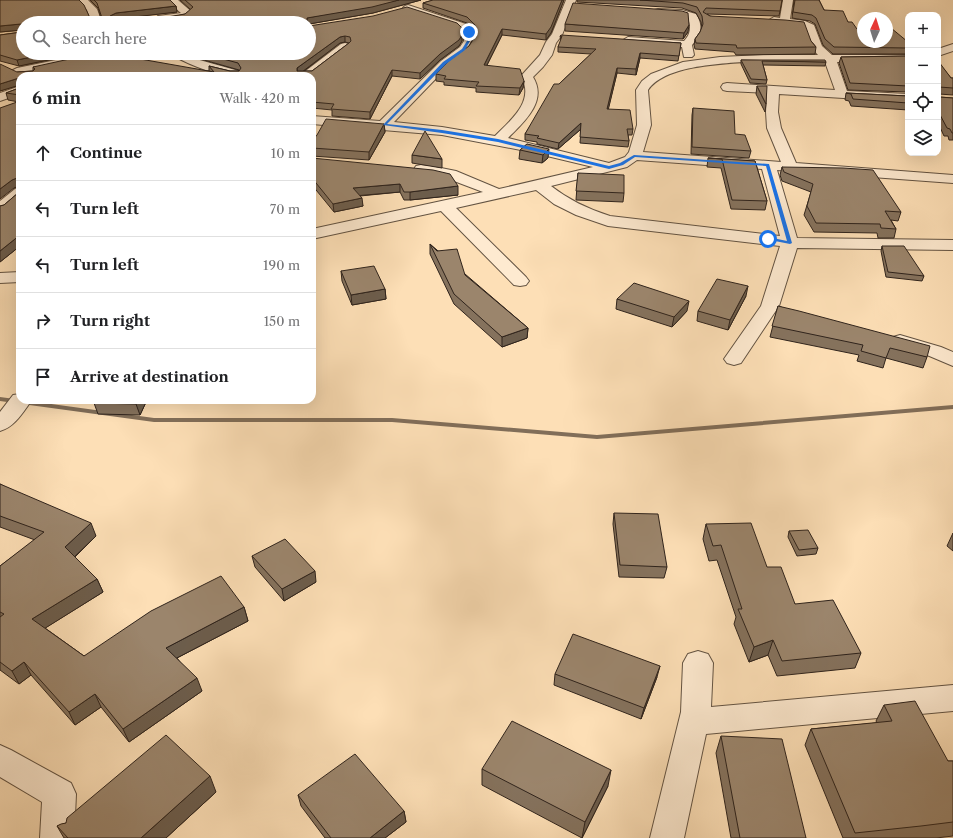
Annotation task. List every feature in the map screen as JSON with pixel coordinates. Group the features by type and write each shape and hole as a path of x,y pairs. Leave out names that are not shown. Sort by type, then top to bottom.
{"street":[{"path":"82,0 92,9 94,16"},
{"path":"174,1 188,0"},
{"path":"784,21 788,0"},
{"path":"174,1 188,13 182,16"},
{"path":"396,11 423,4"},
{"path":"498,141 525,112 530,103 533,89 532,83 526,76 543,60 550,42 557,35 572,4"},
{"path":"384,124 445,63 464,49 469,41 469,32 459,24 408,8"},
{"path":"620,39 686,44 692,40 695,35 694,20 692,16 682,13 652,11"},
{"path":"762,20 801,23 810,27 817,47 830,59 842,93"},
{"path":"557,35 571,36"},
{"path":"686,44 688,49 687,64"},
{"path":"310,72 345,46"},
{"path":"941,52 953,47"},
{"path":"634,156 644,125 642,90 646,84 656,77 687,64 763,58 905,58"},
{"path":"3,66 17,72 73,60"},
{"path":"190,60 229,72"},
{"path":"193,72 207,65"},
{"path":"727,87 905,98"},
{"path":"773,90 772,112 774,128 790,166"},
{"path":"0,97 16,91"},
{"path":"316,120 384,124 498,141 609,168"},
{"path":"316,233 539,185 609,168 622,164 634,156 790,166 953,179"},
{"path":"734,359 777,308 790,243 768,165"},
{"path":"404,168 427,170 451,175 476,183 498,194"},
{"path":"539,185 560,201 582,212 608,221 768,239 790,243 953,245"},
{"path":"0,209 16,195"},
{"path":"444,205 520,281"},
{"path":"0,278 16,278"},
{"path":"885,337 934,351 953,360"},
{"path":"0,424 7,418 18,404"},
{"path":"666,838 696,712 698,663"},
{"path":"693,722 953,698"},
{"path":"0,760 59,794 57,838"}],"building":[{"path":"0,0 79,0 84,5 89,16 16,16 16,24 0,26"},
{"path":"94,0 170,0 176,6 116,13 110,16 101,16 97,3"},
{"path":"185,0 399,0 372,7 316,16 173,16 185,14 193,7"},
{"path":"433,0 562,0 551,27 546,34 502,29 484,65 520,69 524,81 520,88 476,86 479,82 444,79 446,76 436,74 450,60 469,46 476,35 475,25 467,17 423,3"},
{"path":"640,0 782,0 780,11 706,8 703,12 710,16 804,22 811,41 816,47 737,48 736,45 696,43 695,39 703,24 702,16 697,7 683,3"},
{"path":"795,0 819,0 824,10 843,11 848,22 852,22 857,29 857,47 834,47 825,39 816,18 812,15 793,12"},
{"path":"573,3 682,11 688,13 689,25 684,33 565,24"},
{"path":"407,7 457,23 462,28 462,35 459,40 440,54 420,73 392,70 370,112 331,109 334,104 316,102 316,72 214,72 209,66 230,71 239,71 241,68 238,63 227,60 308,60 297,68 297,71 312,71 351,41 350,37 340,37 316,54 316,25 373,16"},
{"path":"893,30 905,40 905,48 893,48"},
{"path":"16,33 16,60 0,55 0,35"},
{"path":"561,35 681,43 679,56 640,53 636,69 617,68 607,109 630,110 633,129 627,129 629,141 580,137 581,123 559,143 537,138 539,136 525,134 554,84 559,84 596,49 558,47 562,36 560,36"},
{"path":"905,56 905,86 850,83 841,57"},
{"path":"65,60 146,60 214,72 17,72 33,71 35,69 33,67"},
{"path":"741,60 825,60 826,62 762,61 767,80 751,79"},
{"path":"0,64 17,72 16,79 0,84"},
{"path":"941,65 951,78 953,78 953,88 941,87"},
{"path":"757,86 767,86 766,104"},
{"path":"16,89 16,94 6,93"},
{"path":"846,93 905,96 905,103 853,99 851,94"},
{"path":"941,97 953,98 953,133 947,128 941,117"},
{"path":"16,102 16,178 0,189 0,108"},
{"path":"693,108 734,111 735,134 745,135 751,151 692,147"},
{"path":"326,119 384,124 369,152 316,148 317,135"},
{"path":"425,131 442,159 412,155"},
{"path":"527,144 549,149 543,155 520,150"},
{"path":"316,158 433,170 450,174 458,186 410,192 404,192 400,184 353,188 362,198 333,204 316,183"},
{"path":"708,158 755,161 767,201 732,200 722,159"},
{"path":"782,167 873,170 901,212 885,211 896,229 881,228 880,224 816,223 807,206 813,184 784,172"},
{"path":"578,173 624,175 624,193 576,191"},
{"path":"16,195 16,238 0,251 0,206 4,205"},
{"path":"430,244 437,251 457,249 465,275 528,328 502,337 454,294"},
{"path":"882,246 904,246 924,276 888,272"},
{"path":"374,266 385,289 351,295 341,271"},
{"path":"717,279 748,286 730,320 698,311"},
{"path":"634,283 689,301 674,317 617,299"},
{"path":"778,306 930,346 927,357 890,348 886,358 861,351 863,345 772,326"},
{"path":"0,484 91,523 65,547 97,579 32,619 84,656 151,611 221,576 244,607 166,648 197,678 123,729 95,694 69,712 24,662 12,671 0,662 0,617 4,614 0,612 0,566 44,532 0,516"},
{"path":"614,513 658,514 667,567 620,565"},
{"path":"751,523 767,567 781,567 795,604 833,600 861,653 782,661 773,640 754,647 738,609 742,609 721,545 713,546 706,524"},
{"path":"808,530 818,548 799,550 789,531"},
{"path":"285,539 315,571 282,589 252,556"},
{"path":"573,634 660,666 644,708 555,674"},
{"path":"915,701 948,761 953,761 953,822 855,833 811,729 892,721 884,705"},
{"path":"512,721 611,770 585,822 482,769"},
{"path":"166,735 210,776 141,838 68,838 57,826 66,823 67,818"},
{"path":"721,736 782,739 806,838 740,838"},
{"path":"355,754 404,811 370,838 331,838 298,795"}],"waterway":[{"path":"0,399 16,401"},
{"path":"37,404 154,420 392,420 597,437 953,407"}],"route":[{"path":"469,32 469,41 464,49 445,63 384,124 478,137 573,158 609,168 622,164 634,156 768,165 790,243 768,239"}]}
